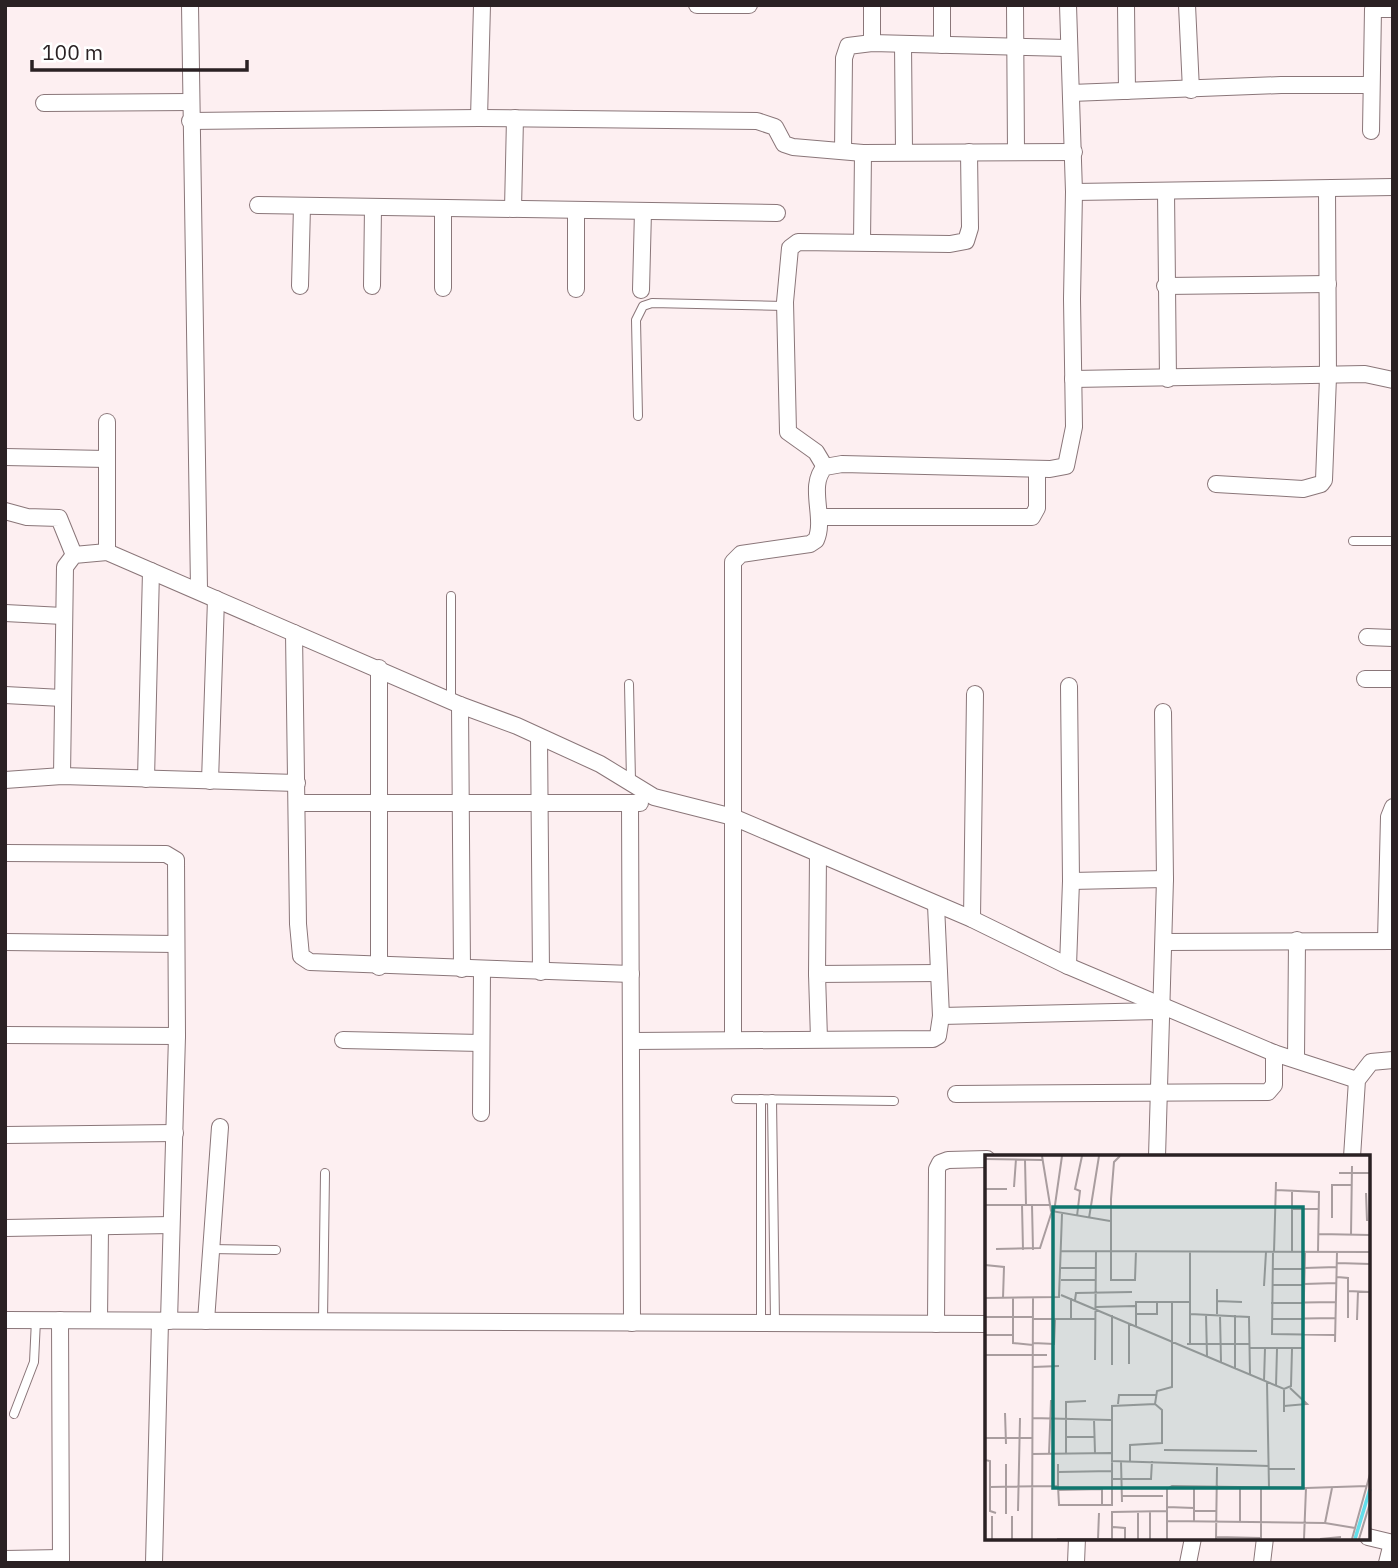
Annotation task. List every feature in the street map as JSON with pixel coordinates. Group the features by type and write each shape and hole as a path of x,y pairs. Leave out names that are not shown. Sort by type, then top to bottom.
{"street":[{"path":"190,5 199,589"},
{"path":"479,118 482,5"},
{"path":"697,5 749,5"},
{"path":"872,5 872,43"},
{"path":"942,5 942,45"},
{"path":"1015,5 1016,152"},
{"path":"825,467 842,464 1037,469 1066,466 1074,427 1074,192 1068,48 1069,5"},
{"path":"1126,5 1127,91"},
{"path":"1187,5 1191,90"},
{"path":"1371,131 1373,7 1393,9"},
{"path":"843,151 845,51 848,46 872,43 1068,48"},
{"path":"903,44 904,151"},
{"path":"1071,93 1318,84 1371,85"},
{"path":"44,103 190,102"},
{"path":"190,121 479,118 757,121 775,127 784,144 793,147 863,152 1073,152"},
{"path":"513,209 515,118"},
{"path":"862,242 863,152"},
{"path":"825,467 816,452 788,432 785,306 788,253 793,244 798,242 950,244 966,241 970,228 969,152"},
{"path":"1074,192 1393,187"},
{"path":"1216,484 1303,489 1321,484 1325,471 1328,377 1327,189"},
{"path":"1166,192 1168,379"},
{"path":"258,205 777,214"},
{"path":"300,286 302,206"},
{"path":"372,286 373,207"},
{"path":"443,208 443,288"},
{"path":"576,210 576,289"},
{"path":"641,290 643,211"},
{"path":"1165,286 1328,284"},
{"path":"1073,379 1328,377 1365,374 1393,380"},
{"path":"107,422 107,552"},
{"path":"5,457 106,459"},
{"path":"733,1039 733,562 741,554 757,550 810,544 819,535 818,480 825,467"},
{"path":"819,517 1032,517 1037,508 1037,469"},
{"path":"5,511 26,517 59,518 74,555"},
{"path":"62,776 65,567 74,555 107,552 199,589 294,633 539,737 631,781 646,793 667,801 733,817 972,919 1160,1007 1274,1052 1357,1080"},
{"path":"146,779 151,570"},
{"path":"210,781 216,599"},
{"path":"5,612 63,616"},
{"path":"294,633 298,925 301,956 310,962 379,967 631,974"},
{"path":"1367,637 1393,638"},
{"path":"379,668 379,967"},
{"path":"1365,679 1393,678"},
{"path":"1068,966 1071,881 1069,686"},
{"path":"972,919 975,694"},
{"path":"5,695 62,698"},
{"path":"456,703 462,969"},
{"path":"1157,1155 1165,879 1164,712"},
{"path":"539,737 541,972"},
{"path":"5,780 62,776 297,783"},
{"path":"298,803 667,801"},
{"path":"630,803 632,1323"},
{"path":"1164,942 1390,941 1389,817 1393,807"},
{"path":"5,853 172,856 177,869 175,1133 154,1563"},
{"path":"818,854 819,1039"},
{"path":"1071,881 1165,879"},
{"path":"632,1041 933,1039 938,1036 941,1016 936,905"},
{"path":"1296,1059 1297,940"},
{"path":"5,942 176,944"},
{"path":"481,1113 482,970"},
{"path":"817,974 939,973"},
{"path":"941,1016 1160,1007"},
{"path":"5,1035 177,1036"},
{"path":"343,1040 481,1043"},
{"path":"956,1094 1268,1092 1273,1084 1274,1052"},
{"path":"1352,1155 1357,1080 1371,1062 1393,1060"},
{"path":"206,1321 220,1127"},
{"path":"5,1135 175,1133"},
{"path":"936,1324 937,1169 940,1163 948,1160 985,1159"},
{"path":"5,1228 171,1226"},
{"path":"99,1320 100,1228"},
{"path":"5,1320 985,1324"},
{"path":"5,1559 61,1560 60,1320"},
{"path":"1370,1538 1392,1543 1387,1563"},
{"path":"1076,1563 1077,1540"},
{"path":"1188,1563 1193,1540"},
{"path":"1262,1563 1265,1540"}],"lane":[{"path":"638,416 636,320 643,306 652,303 703,303 785,306"},
{"path":"1353,541 1393,541"},
{"path":"451,596 456,703"},
{"path":"629,684 631,781"},
{"path":"736,1099 894,1101"},
{"path":"761,1099 768,1322"},
{"path":"768,1322 772,1099"},
{"path":"323,1321 325,1173"},
{"path":"210,1249 276,1250"},
{"path":"14,1414 34,1362 36,1320"}]}
